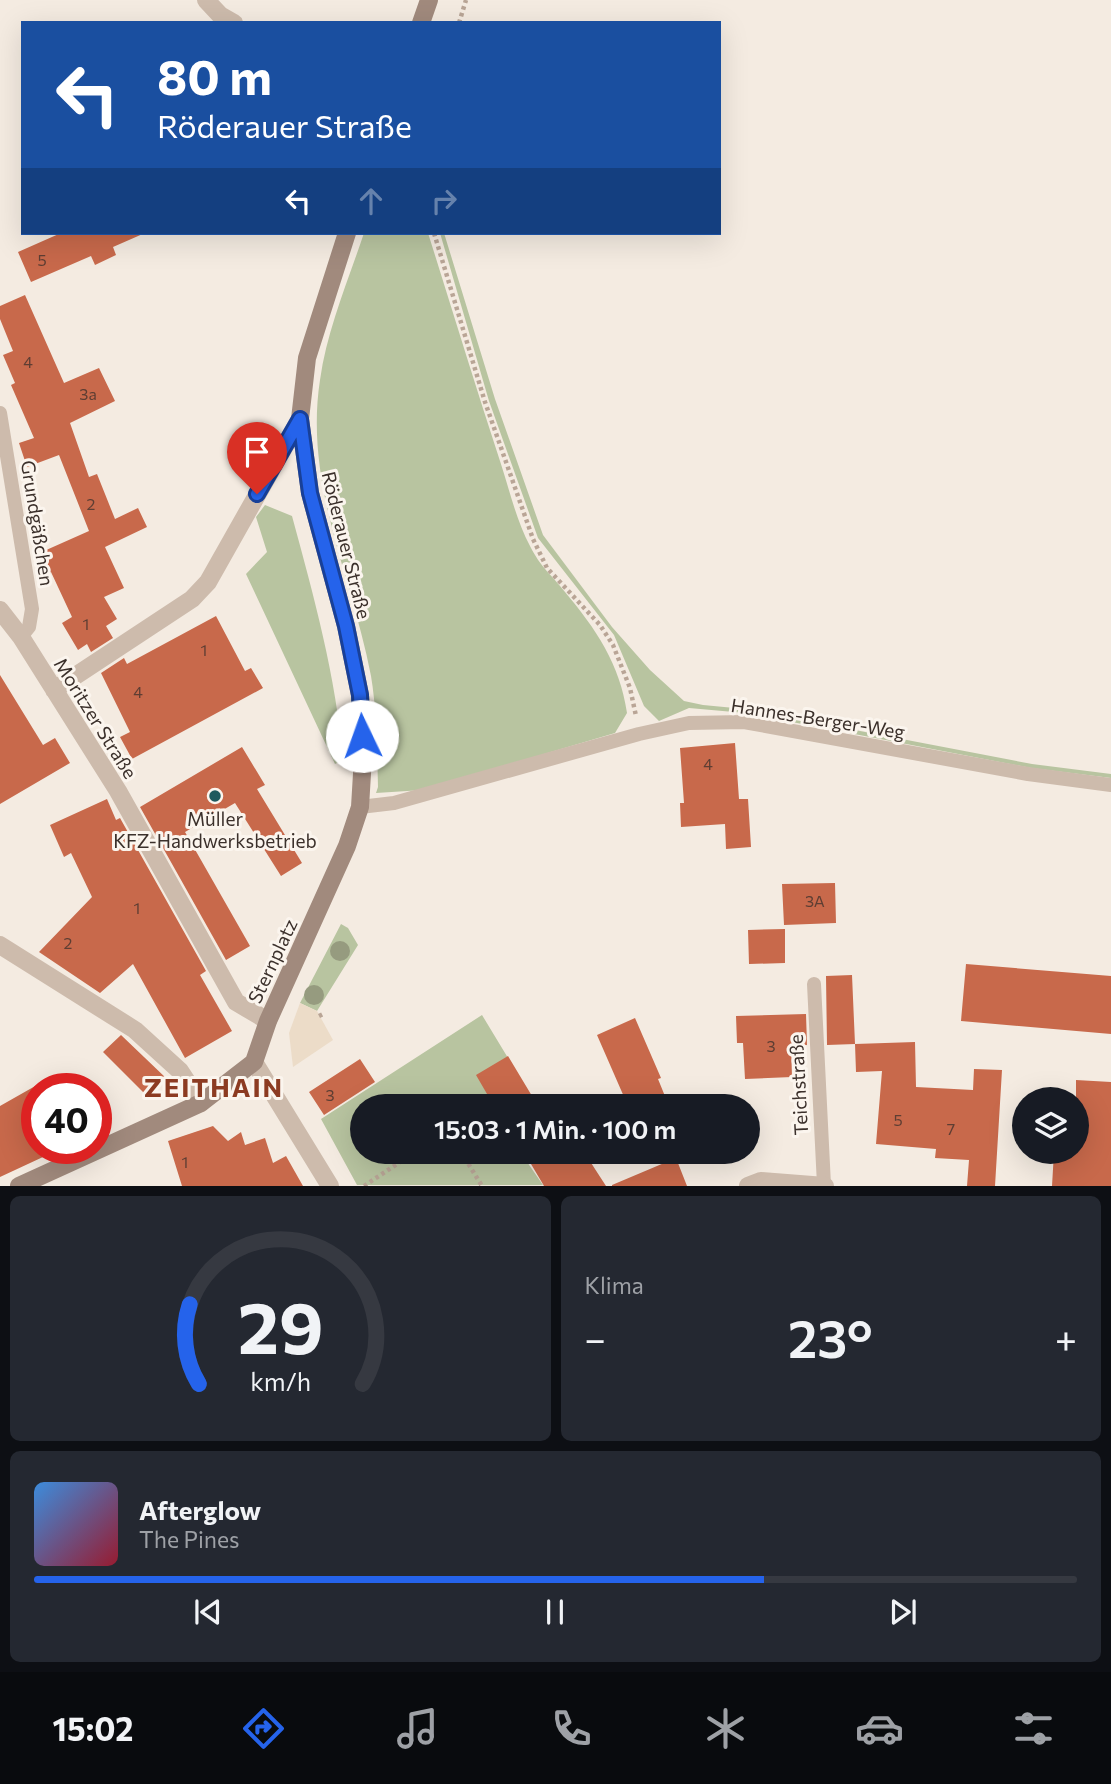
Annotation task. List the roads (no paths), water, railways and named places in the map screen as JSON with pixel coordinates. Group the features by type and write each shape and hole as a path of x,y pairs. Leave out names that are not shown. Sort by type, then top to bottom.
{"street":[{"path":"206,0 220,15 230,21"},
{"path":"422,21 429,0"},
{"name":"Röderauer Straße","path":"346,235 307,358 300,419 310,493 346,626 360,695 363,757 360,807 347,846"},
{"name":"Röderauer Straße","path":"54,690 192,599 208,582 300,419"},
{"name":"Moritzer Straße","path":"0,610 21,637 118,791 236,1002 268,1021"},
{"name":"Sternplatz","path":"254,1062 268,1021 347,846"},
{"path":"0,945 135,1030 180,1071 201,1103"},
{"path":"19,1185 201,1103 254,1062 330,1185"},
{"name":"Teichstraße","path":"748,1185 761,1181 824,1185"}],"lane":[{"name":"Grundgäßchen","path":"0,413 32,609 29,627 21,637"},
{"name":"Hannes-Berger-Weg","path":"360,807 394,803 639,734 689,723 744,722 1028,774 1111,785"},
{"name":"Teichstraße","path":"814,984 824,1185"}],"place":[{"name":"Müller KFZ-Handwerksbetrieb","path":"215,796"}],"district":[{"name":"ZEITHAIN","path":"214,1086"}]}
